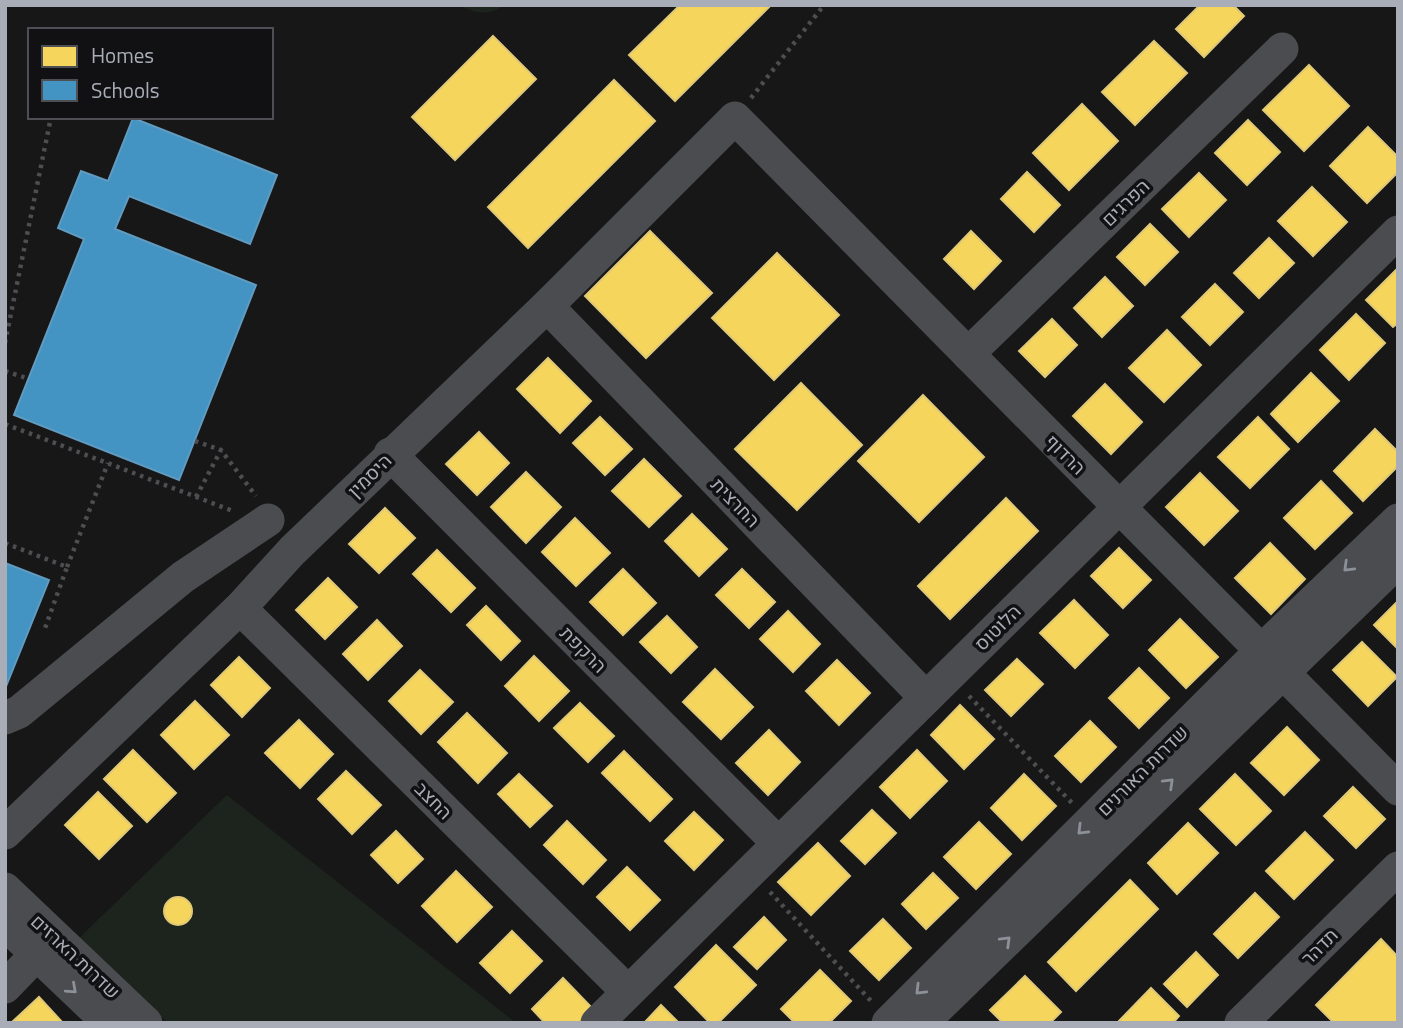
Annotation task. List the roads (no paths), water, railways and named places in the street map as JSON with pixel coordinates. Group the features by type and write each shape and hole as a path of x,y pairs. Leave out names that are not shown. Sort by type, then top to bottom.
{"street":[{"name":"הפרגים","path":"968,354 1282,49"},
{"name":"הרדוף","path":"735,118 1398,789"},
{"name":"היסמין","path":"5,833 240,608 292,551 547,306 735,118"},
{"name":"הלוטוס","path":"597,1023 1398,232"},
{"name":"החרצית","path":"547,306 937,686"},
{"name":"הרקפת","path":"390,454 778,843"},
{"path":"5,718 19,712 263,514"},
{"name":"שדרות האורנים","path":"900,1022 1272,662 1398,520"},
{"name":"שדרות האורנים","path":"900,1022 1090,822 1272,662 1398,561"},
{"name":"החצב","path":"240,608 628,992"},
{"name":"תדהר","path":"1258,1017 1398,868"},
{"name":"שדרות הארזים","path":"5,889 146,1023"},
{"name":"שדרות הארזים","path":"5,924 109,1023"},
{"path":"5,987 36,956"}]}
